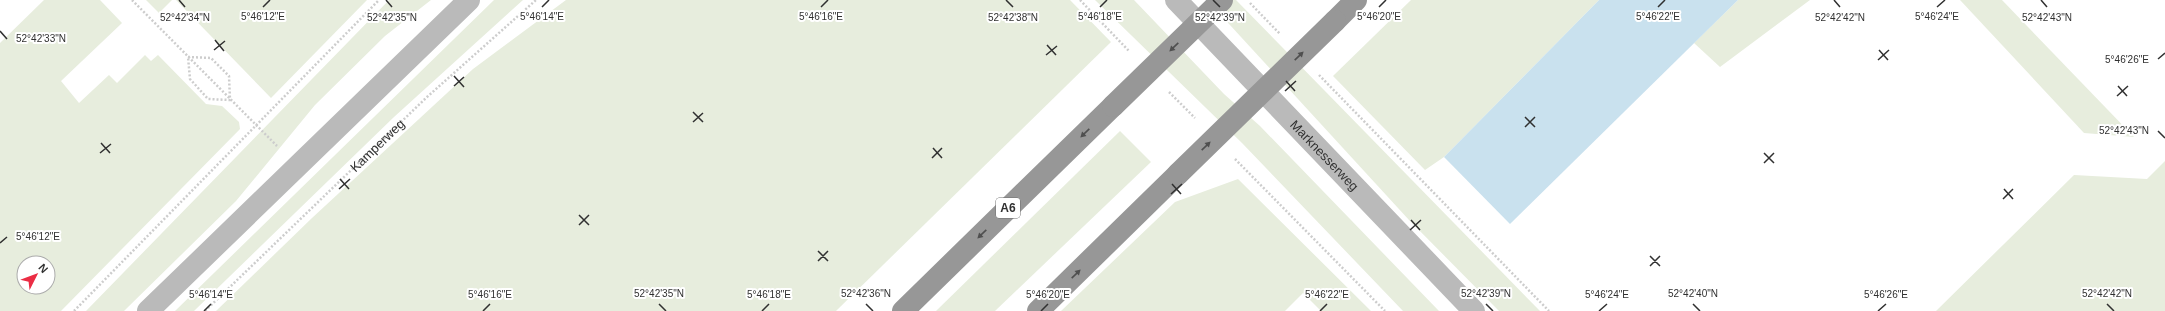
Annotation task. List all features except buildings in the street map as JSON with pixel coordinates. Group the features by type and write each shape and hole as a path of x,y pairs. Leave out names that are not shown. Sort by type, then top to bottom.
{"highway":[{"name":"A6","path":"903,311 1222,0"},
{"path":"1038,311 1356,0"}],"main road":[{"path":"148,311 469,0"},
{"name":"Marknesserweg","path":"1176,0 1474,311"}],"path":[{"path":"132,0 255,126 297,166"},
{"path":"74,311 379,0"},
{"name":"Kamperweg","path":"205,311 427,97 536,0"},
{"path":"1247,0 1286,40"},
{"path":"188,57 190,79 208,99 230,100"},
{"path":"188,57 211,58 229,76 230,100"},
{"path":"1313,69 1550,311"}],"green space":[{"path":"44,0 100,0 122,23 61,81 79,103 109,75 117,83 145,55 151,61 158,55 206,104 222,106 239,122 240,129 61,311 0,311 0,43"},
{"path":"146,0 172,0 159,13"},
{"path":"176,0 367,0 271,98"},
{"path":"389,0 431,0 385,36 315,105 236,201 124,311 86,311"},
{"path":"494,0 523,0 394,117 194,311 175,311"},
{"path":"566,0 1070,0 1111,42 836,311 216,311 312,218 473,69"},
{"path":"1095,0 1134,0 1224,94 1260,126 1439,311 1403,311 1242,143"},
{"path":"1207,0 1236,0 1540,311 1499,311 1409,220"},
{"path":"1411,0 1599,0 1444,157 1425,170 1333,76"},
{"path":"1738,0 1810,0 1720,67 1694,43"},
{"path":"1960,0 2002,0 2134,137 2084,133"},
{"path":"1120,131 1151,162 995,311 936,311"},
{"path":"2165,161 2165,311 1936,311 2074,175 2147,179"},
{"path":"1238,179 1371,311 1321,311 1303,293 1285,311 1061,311 1175,202"}],"water":[{"path":"1599,0 1738,0 1510,224 1444,157"}]}
